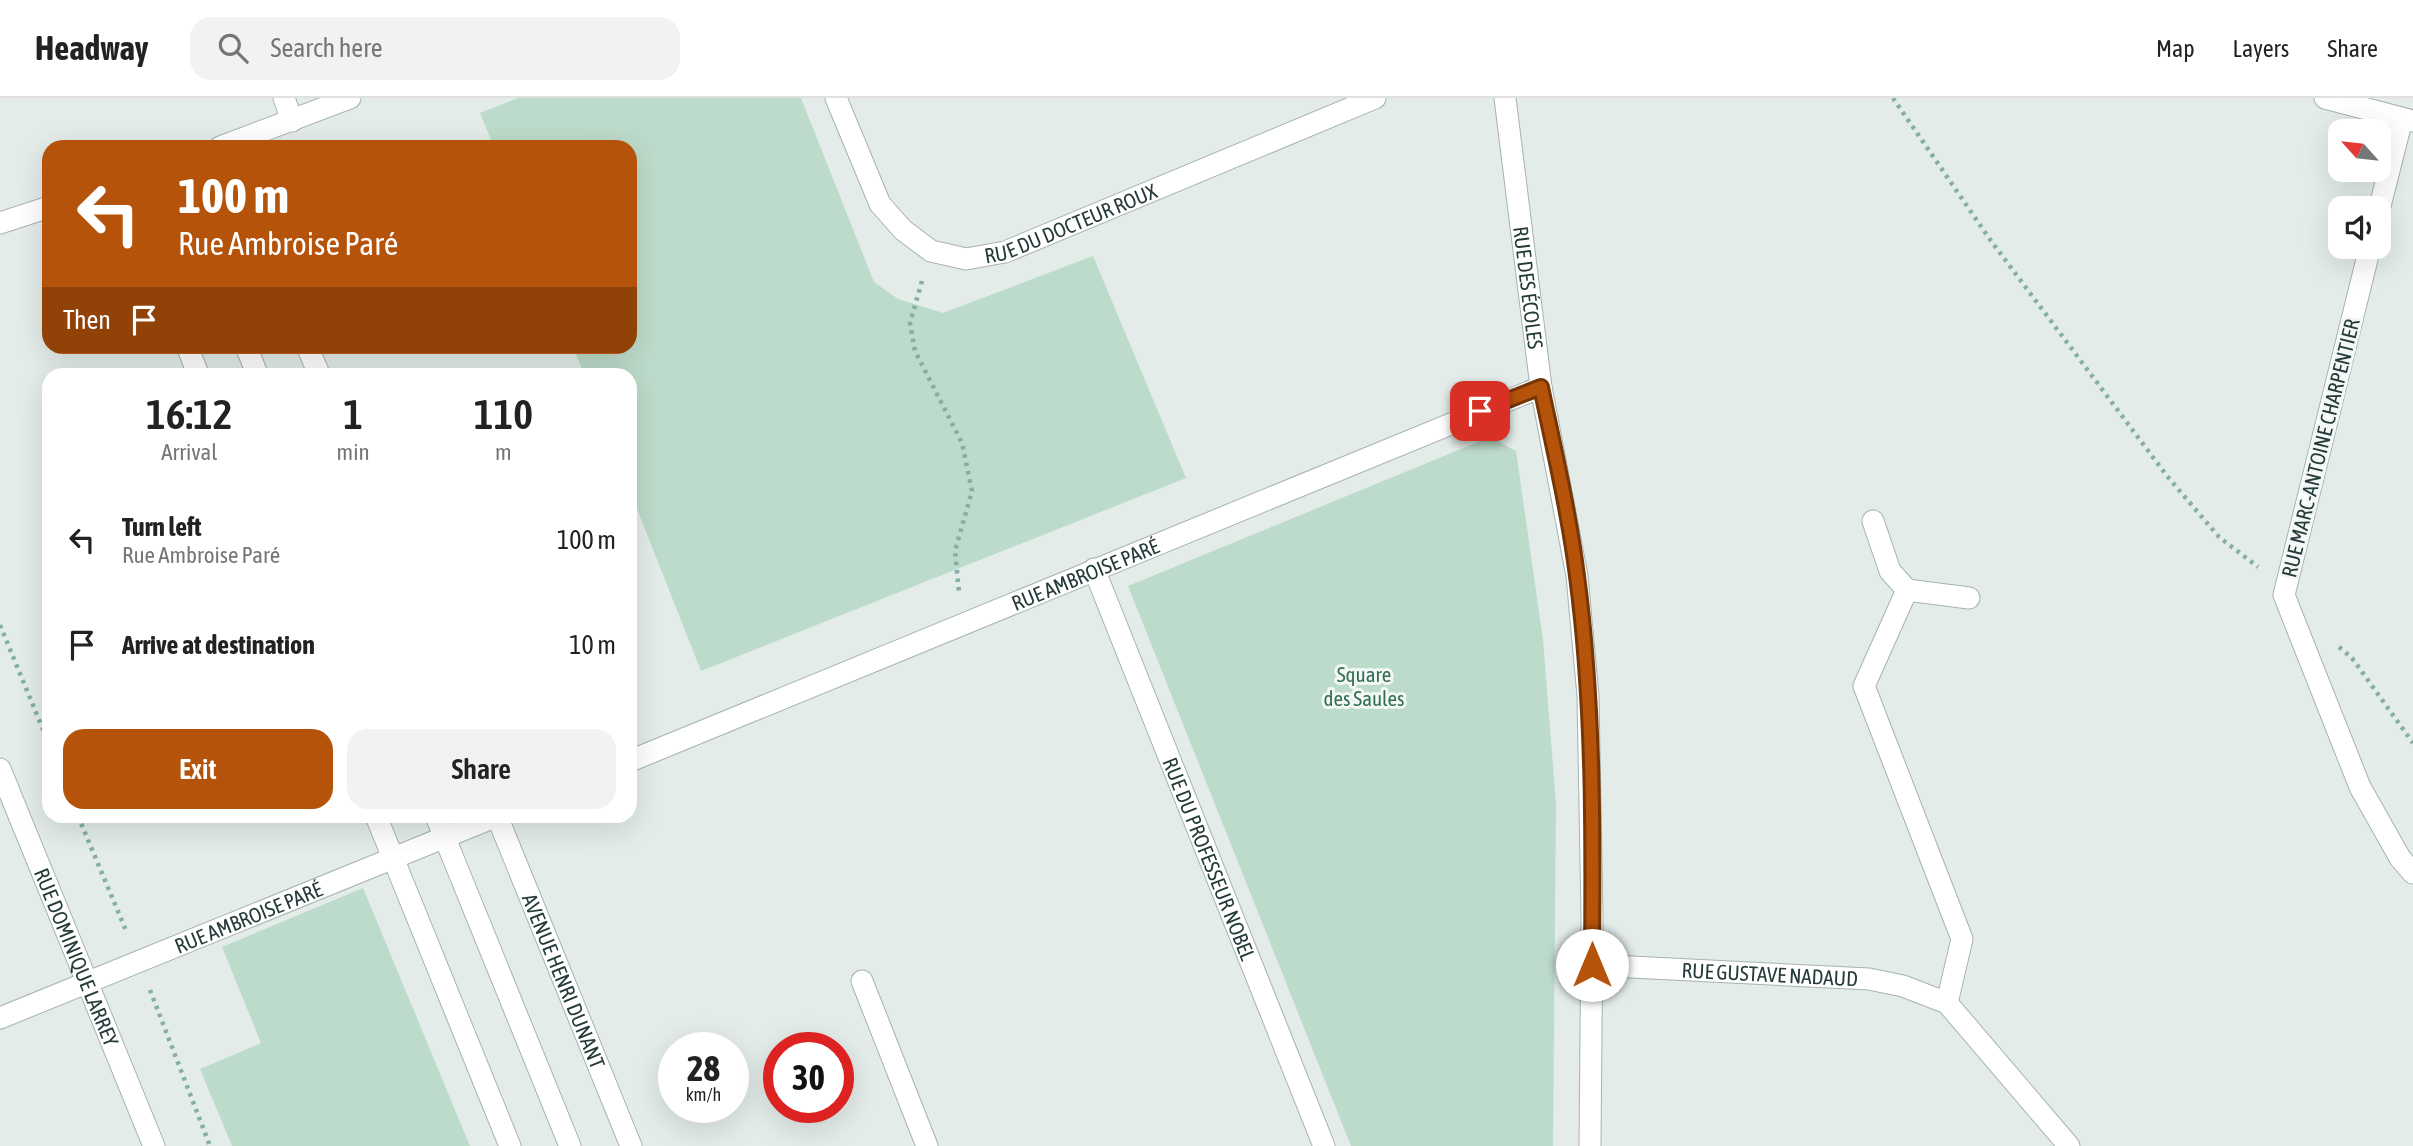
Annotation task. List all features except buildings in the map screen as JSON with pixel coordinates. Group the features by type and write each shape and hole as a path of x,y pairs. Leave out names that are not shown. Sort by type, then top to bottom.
{"street":[{"path":"284,98 292,121"},
{"path":"240,140 350,98"},
{"name":"RUE DU DOCTEUR ROUX","path":"836,98 880,204 903,230 931,251 966,259 1005,252 1376,98"},
{"name":"RUE DES ÉCOLES","path":"1505,98 1541,387 1577,576 1584,656 1591,792 1590,1146"},
{"path":"2325,98 2407,120 2384,196"},
{"path":"0,223 42,209"},
{"name":"RUE MARC-ANTOINE CHARPENTIER","path":"2367,259 2284,595 2360,787 2399,858 2413,873"},
{"name":"RUE AMBROISE PARÉ","path":"637,758 1541,387"},
{"path":"1873,521 1890,571 1907,590 1969,598"},
{"name":"RUE DU PROFESSEUR NOBEL","path":"1094,569 1324,1146"},
{"path":"1907,590 1864,686 1962,939 1947,1003"},
{"name":"RUE DOMINIQUE LARREY","path":"0,769 7,806 86,983 153,1146"},
{"path":"379,823 510,1146"},
{"path":"439,823 570,1146"},
{"name":"RUE AMBROISE PARÉ","path":"0,1018 480,823"},
{"name":"AVENUE HENRI DUNANT","path":"500,823 631,1146"},
{"name":"RUE GUSTAVE NADAUD","path":"1592,965 1869,979 1903,986 1947,1003 2069,1146"},
{"path":"862,981 927,1146"}],"path":[{"path":"1894,98 1991,241 2167,476 2219,537 2254,562 2284,595"},
{"path":"931,251 910,323 915,351 962,443 972,491 955,551 962,624"},
{"path":"0,625 42,727"},
{"path":"2333,640 2352,659 2413,743"}],"green space":[{"path":"518,98 801,98 874,282 898,299 943,313 1093,256 1186,478 701,671 637,509 637,368 582,368 576,354 637,354 637,140 491,140 480,113"},
{"name":"Square des Saules","path":"1490,437 1516,451 1543,640 1556,804 1553,1146 1351,1146 1128,586"},
{"path":"363,888 470,1146 232,1146 200,1069 261,1043 222,947"}],"route":[{"path":"1480,411 1541,387 1577,576 1586,672 1591,792 1592,965"}]}
